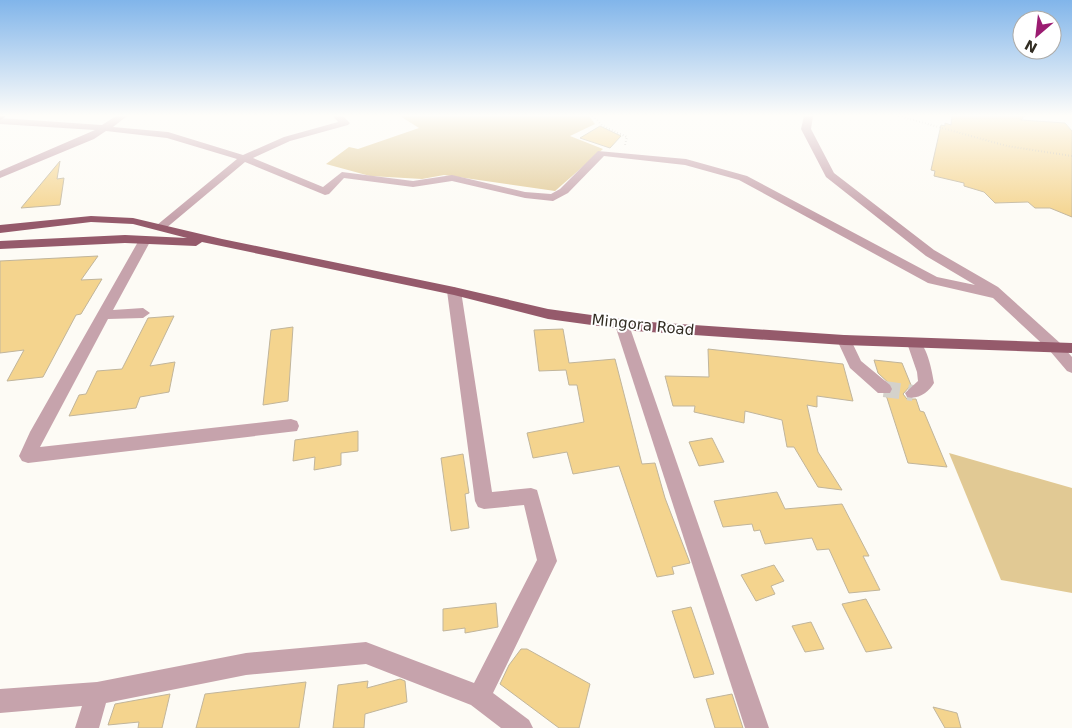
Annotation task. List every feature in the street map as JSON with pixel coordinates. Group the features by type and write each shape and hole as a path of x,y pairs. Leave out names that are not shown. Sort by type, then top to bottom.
{"main road":[{"path":"0,229 91,219 133,221 222,243"},
{"path":"0,245 145,240 222,243"},
{"name":"Mingora Road","path":"222,243 454,291 548,314 622,325 844,340 1072,348"}],"street":[{"path":"0,175 60,150"},
{"path":"217,150 244,158 324,192 342,175 413,184 452,178 525,195 553,198 564,191 602,153 686,162 742,178 933,280 996,294"},
{"path":"161,227 244,158 262,150"},
{"path":"817,150 830,175 930,253 996,294 1055,347 1072,367"},
{"path":"145,240 106,315 36,437 28,456 292,426"},
{"path":"454,291 484,500 531,496 547,561 479,697"},
{"path":"106,315 143,313"},
{"path":"622,325 757,728"},
{"path":"844,340 855,364 884,389"},
{"path":"913,393 926,383 925,372 914,343"},
{"path":"0,701 97,693 246,664 366,653 479,697 520,728"},
{"path":"87,728 97,693"}],"path":[{"path":"623,155 624,150"},
{"path":"1033,150 1072,156"}],"shaded area":[{"path":"345,150 602,150 555,191 444,175 422,179 370,176 326,164"},
{"path":"949,453 1072,488 1072,593 1001,580"}],"building":[{"path":"935,150 1072,150 1072,217 1050,208 1035,208 1028,202 995,203 984,192 964,186 964,183 934,176 935,171 931,170"},
{"path":"60,161 57,179 64,178 60,205 21,208"},
{"path":"98,256 81,280 102,279 81,314 76,315 43,377 7,381 24,350 0,353 0,261"},
{"path":"174,316 150,366 175,362 169,392 140,397 136,408 69,416 79,395 86,394 97,371 122,369 148,318"},
{"path":"293,327 288,401 263,405 271,330"},
{"path":"563,329 569,363 615,359 642,464 655,463 665,498 690,563 672,567 674,574 657,577 619,466 573,474 567,452 533,458 527,433 584,422 577,385 569,385 566,370 539,371 534,330"},
{"path":"708,349 843,364 853,401 817,396 817,407 807,405 818,452 842,490 818,487 794,447 787,447 782,420 745,411 744,423 694,412 695,406 673,406 665,376 709,377"},
{"path":"874,360 902,363 911,385 903,394 907,399 916,399 920,411 924,412 947,467 908,463 886,395 892,394 894,388 878,373"},
{"path":"358,431 358,451 341,453 341,465 314,470 315,457 293,461 295,440"},
{"path":"712,438 724,462 699,466 689,442"},
{"path":"463,454 469,493 465,494 469,528 451,531 441,458"},
{"path":"777,492 785,509 842,504 869,556 863,556 880,590 849,593 829,549 817,550 812,538 765,544 760,530 754,531 752,524 723,527 714,501"},
{"path":"774,565 784,581 771,586 775,594 756,601 741,575"},
{"path":"866,599 892,648 866,652 842,604"},
{"path":"496,603 498,627 465,633 465,628 443,631 443,609"},
{"path":"691,607 714,674 694,678 672,611"},
{"path":"811,622 824,649 805,652 792,626"},
{"path":"521,649 527,649 590,684 579,728 559,728 500,684 509,665"},
{"path":"400,679 405,681 407,702 365,714 364,728 333,728 338,685 368,681 367,688"},
{"path":"306,682 299,728 196,728 205,694"},
{"path":"170,694 162,728 138,728 139,722 108,725 115,704"},
{"path":"732,694 743,728 715,728 706,699"},
{"path":"933,707 957,713 961,728 945,728"}],"tunnel":[{"path":"884,389 913,393"}]}
